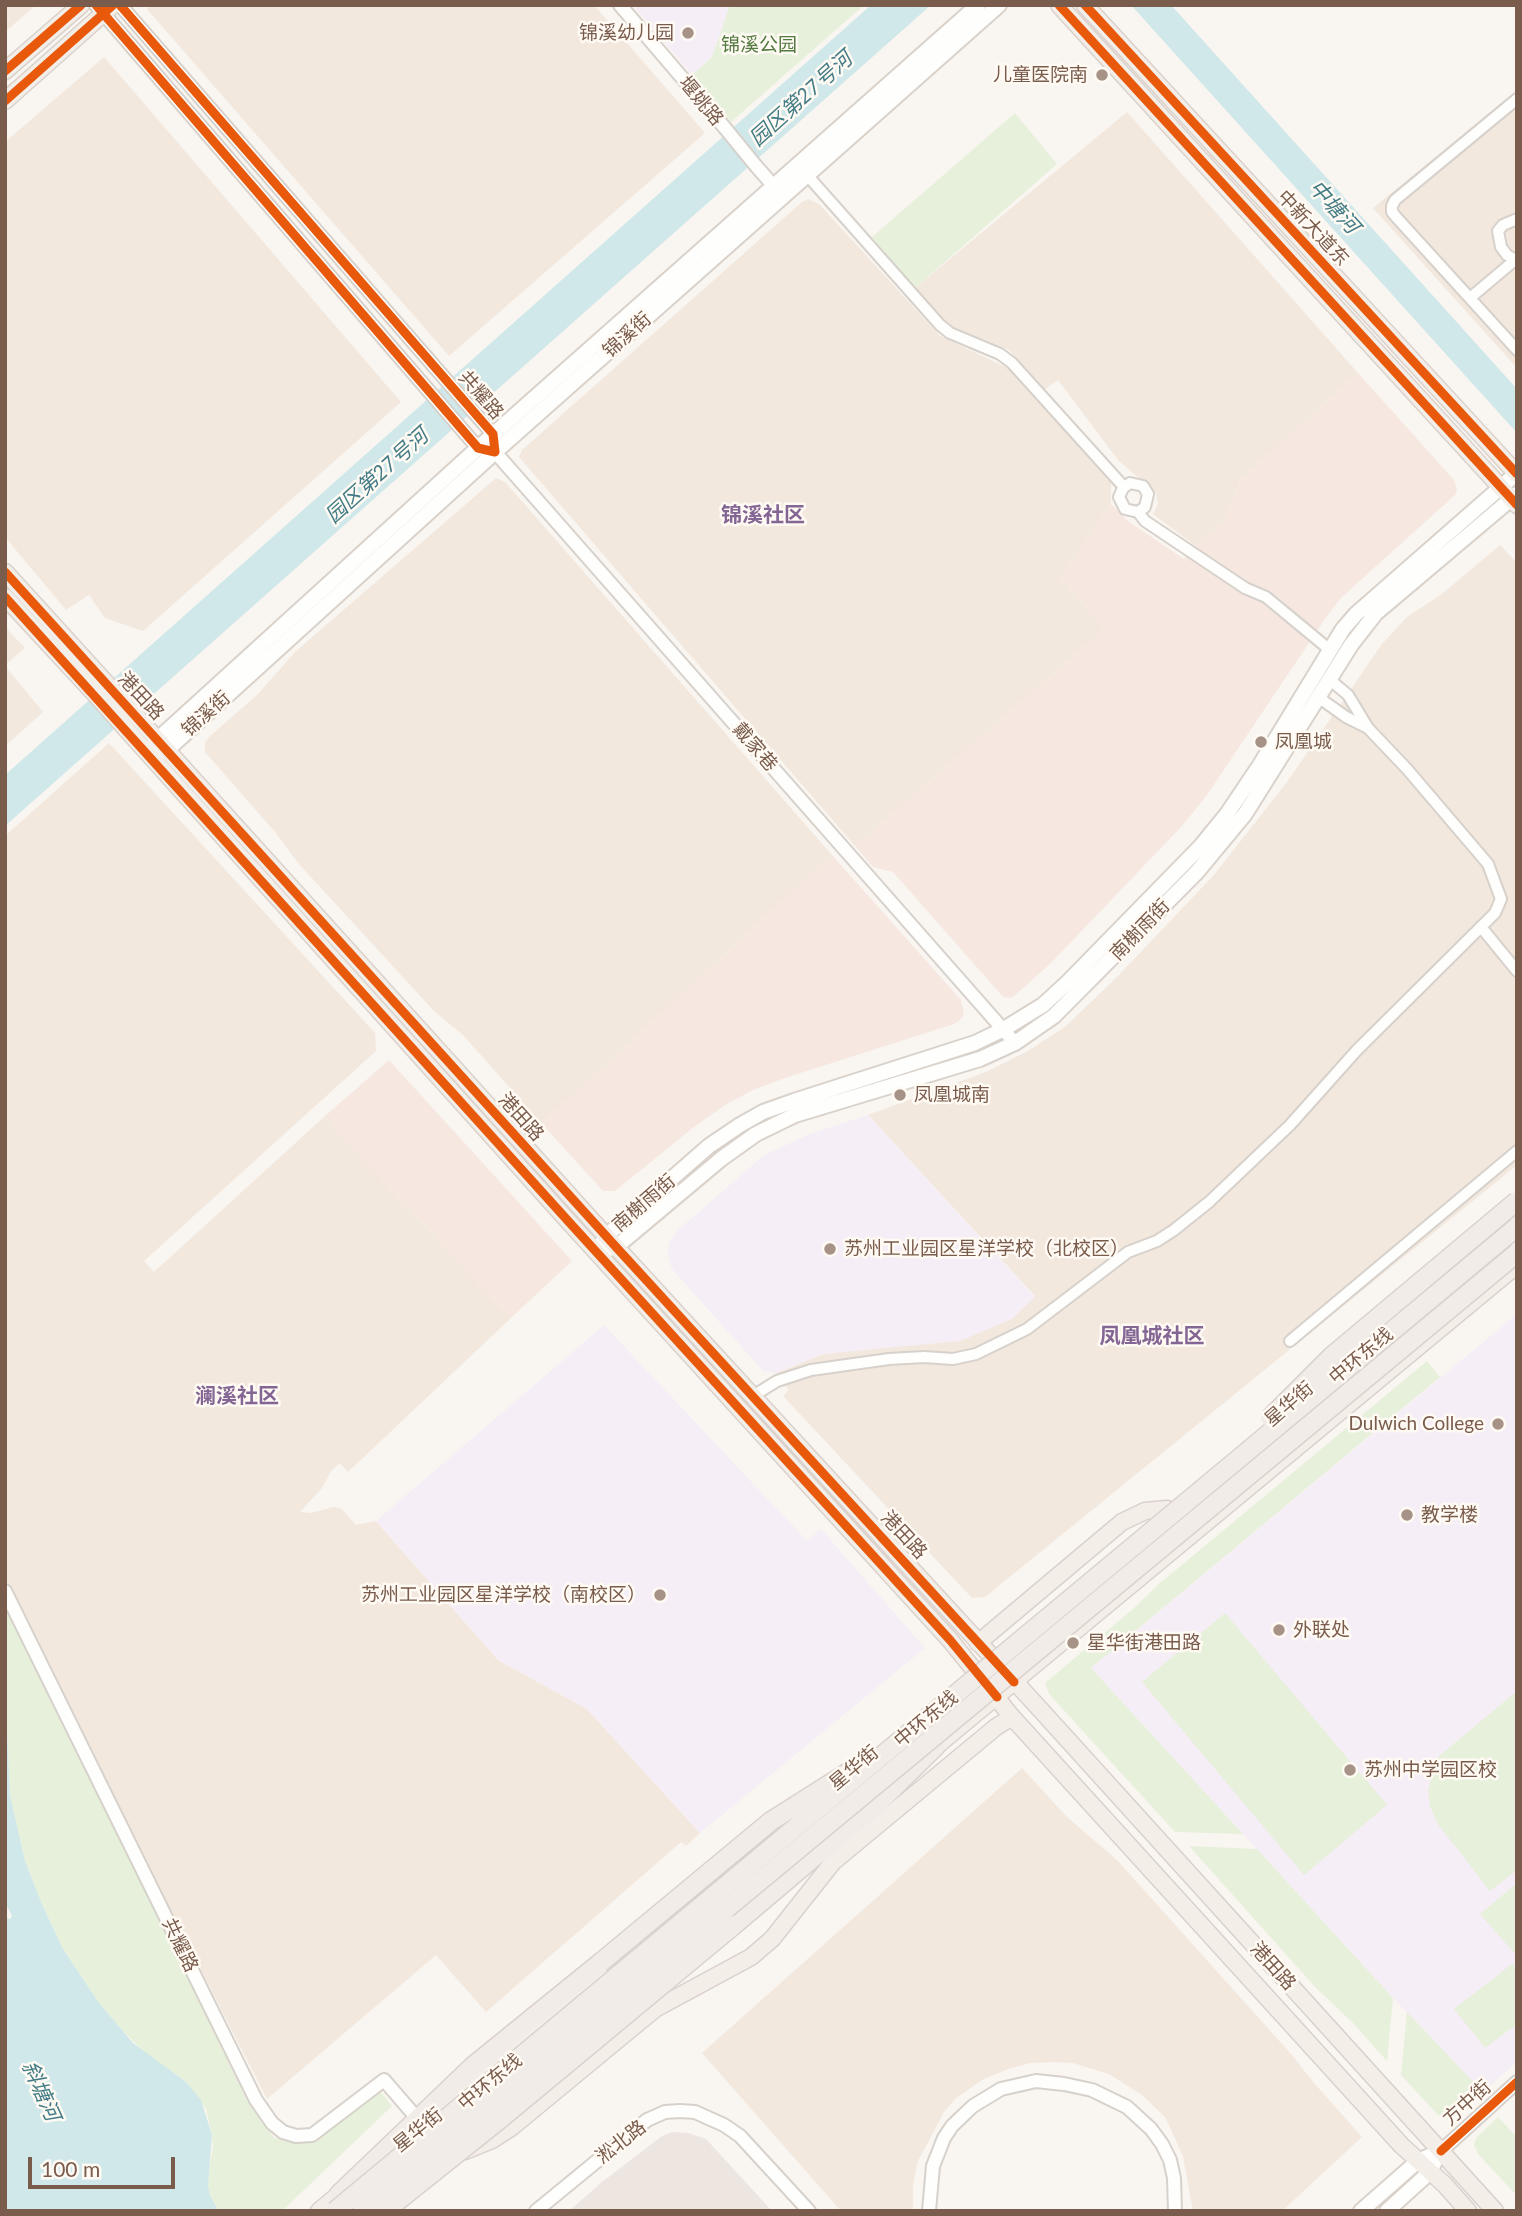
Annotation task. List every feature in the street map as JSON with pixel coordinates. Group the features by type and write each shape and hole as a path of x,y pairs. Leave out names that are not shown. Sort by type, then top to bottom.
{"highway":[{"path":"1202,1488 1332,1356 1517,1201"},
{"name":"中环东线","path":"337,2202 917,1727 1517,1227"},
{"name":"中环东线","path":"362,2211 1517,1253"},
{"path":"337,2202 420,2122 473,2066 771,1821 917,1727"},
{"path":"383,2211 499,2120 734,1926 877,1804 936,1746"}],"main road":[{"path":"5,71 81,5"},
{"name":"锦溪街","path":"150,755 495,452 978,5"},
{"name":"锦溪街","path":"162,745 478,448 778,191 807,175 999,5"},
{"name":"中新大道东","path":"1059,5 1511,497"},
{"name":"中新大道东","path":"1085,5 1516,473"},
{"path":"5,101 104,8"},
{"name":"南榭雨街","path":"597,1252 756,1134 795,1115 980,1059 1015,1043 1054,1016 1197,872 1245,814 1351,645 1376,613 1511,497 1516,473"},
{"name":"南榭雨街","path":"611,1241 709,1146 764,1112 975,1043 1004,1030 1043,1005 1200,846 1227,814 1343,629 1374,596 1511,497"},
{"name":"港田路","path":"5,572 131,723 150,755 950,1640 1013,1717 1402,2146 1468,2211"},
{"name":"港田路","path":"5,597 100,688"},
{"name":"港田路","path":"131,723 162,745 1495,2211"},
{"name":"星华街","path":"420,2122 974,1669 1517,1216"},
{"name":"星华街","path":"383,2211 936,1746 1517,1265"},
{"path":"978,1643 1122,1522 1145,1511 1167,1509"},
{"path":"440,2161 503,2135 655,2009 751,1957 772,1939 833,1862 996,1727 1013,1717"},
{"name":"方中街","path":"1361,2211 1441,2151"},
{"name":"方中街","path":"1387,2211 1424,2166"},
{"path":"319,2211 337,2202"}],"street":[{"name":"共耀路","path":"104,8 478,448 495,452 493,435 120,5"},
{"name":"堰姚路","path":"620,5 778,191"},
{"path":"1517,99 1395,200 1392,206 1392,212 1397,218 1517,349"},
{"path":"807,175 940,325 950,334 1000,354 1013,363 1124,487"},
{"path":"1469,298 1516,261 1501,247 1498,231 1503,225 1517,219"},
{"name":"戴家巷","path":"495,452 1015,1043"},
{"path":"1138,512 1148,503 1146,490 1135,483 1124,487 1119,497 1122,505 1129,511 1138,512 1145,521 1234,580 1266,597 1330,650"},
{"path":"753,1396 777,1381 811,1370 889,1359 953,1359 976,1354 1027,1329 1128,1252 1165,1236 1209,1202 1290,1125 1357,1050 1495,913 1501,899 1488,864 1407,769 1368,728 1348,695 1329,679"},
{"path":"1318,697 1346,717 1368,728"},
{"path":"1481,927 1517,971"},
{"path":"1290,1341 1517,1151"},
{"name":"共耀路","path":"5,1591 257,2100 272,2123 284,2132 296,2136 312,2136 384,2080 420,2122"},
{"path":"929,2211 933,2166 944,2138 953,2126 973,2106 1001,2089 1036,2081 1092,2091 1127,2107 1151,2129 1170,2160 1174,2178 1175,2211"},
{"name":"方中街","path":"1441,2151 1517,2082"},
{"name":"淞北路","path":"536,2211 647,2120 665,2112 680,2111 695,2112 724,2125 740,2136 809,2211"}],"shaded area":[{"path":"5,5 36,5 5,32"},
{"path":"151,5 594,5 705,133 449,356 147,9"},
{"name":"锦溪幼儿园","path":"633,5 730,5 712,57 692,75"},
{"path":"104,57 401,402 143,631 105,618 89,595 66,610 5,537 5,142"},
{"path":"1517,90 1517,368 1373,208"},
{"path":"1127,112 1358,373 1240,480 1227,516 1197,547 1153,514 1158,504 1156,493 1118,460 1058,380 1045,389 1009,350 947,324 915,288"},
{"path":"808,199 819,204 940,336 1008,368 1111,482 1111,504 1060,578 1105,629 855,846 519,457 522,450"},
{"path":"1358,373 1454,480 1457,490 1455,495 1342,597 1207,795 1182,826 1051,963 1012,998 1003,997 893,872 873,867 855,846 1105,629 1060,578 1111,504 1128,521 1184,559 1227,516 1240,480"},
{"path":"496,478 505,482 832,855 542,1124 463,1035 435,1012 298,863 275,832 205,752 205,743 209,737 258,694 295,652"},
{"name":"凤凰城","path":"1500,545 1517,563 1517,1165 985,1597 972,1598 783,1396 789,1390 776,1373 823,1354 887,1346 1035,1296 868,1115 986,1072 1028,1051 1065,1027 1118,976 1213,876 1287,782 1382,644 1407,617 1442,594"},
{"path":"5,627 25,648 5,665"},
{"path":"5,666 43,712 5,746"},
{"path":"109,743 375,1033 376,1051 144,1261 154,1272 324,1117 511,1318 348,1472 340,1463 331,1471 322,1488 300,1512 311,1513 334,1507 342,1509 356,1525 376,1521 498,1660 587,1709 700,1833 686,1846 681,1842 486,2012 436,1955 267,2099 71,1716 5,1578 5,836"},
{"path":"832,855 961,1000 964,1014 960,1020 753,1090 725,1105 694,1127 615,1191 603,1191 542,1124"},
{"path":"389,1060 572,1261 511,1318 324,1117"},
{"name":"苏州工业园区星洋学校（北校区）","path":"868,1115 1035,1297 1012,1319 960,1341 823,1354 776,1373 763,1371 672,1269 668,1255 669,1243 677,1231 763,1156 809,1134"},
{"name":"苏州中学园区校","path":"1517,1314 1517,2062 1483,2092 1393,1998 1091,1668"},
{"name":"苏州工业园区星洋学校（南校区）","path":"604,1325 807,1541 821,1529 925,1648 700,1833 587,1709 498,1660 376,1521"},
{"path":"1022,1768 1067,1817 1117,1860 1362,2137 1282,2211 1193,2211 1183,2156 1165,2117 1142,2095 1109,2074 1073,2063 1054,2062 1030,2063 1008,2069 982,2080 955,2099 944,2112 918,2161 913,2184 913,2211 841,2211 702,2053"},
{"path":"672,2132 688,2133 706,2139 772,2211 569,2211 602,2182 662,2136"}],"green space":[{"name":"锦溪公园","path":"730,5 864,5 731,122 692,75 712,57"},
{"path":"1015,113 1057,164 915,288 872,237"},
{"path":"1427,1361 1440,1377 1091,1668 1243,1834 1175,1832 1049,1694 1045,1683 1160,1583"},
{"path":"5,1596 237,2079 274,2138 311,2141 379,2090 392,2106 282,2211 219,2211 210,2196 208,2185 213,2148 206,2109 186,2082 145,2053 99,2003 63,1949 41,1902 25,1861 10,1795 5,1687"},
{"path":"1225,1613 1387,1805 1304,1875 1142,1682"},
{"path":"1517,1691 1517,1870 1490,1891 1437,1823 1430,1806 1428,1790 1438,1757"},
{"path":"1189,1846 1257,1849 1393,1998 1387,2061 1352,2022 1316,1988"},
{"path":"1517,1883 1517,1956 1480,1914"},
{"path":"1512,1964 1517,1969 1517,2024 1485,2048 1454,2009"},
{"path":"1407,2012 1483,2092 1453,2119 1445,2119 1437,2114 1401,2075"},
{"path":"1498,2117 1517,2137 1517,2196 1479,2155 1474,2145 1476,2138"}],"water":[{"name":"园区第27号河","path":"871,5 931,5 5,826 5,775"},
{"name":"中塘河","path":"1131,5 1171,5 1517,389 1517,433"},
{"name":"斜塘河","path":"5,1687 10,1795 25,1861 41,1902 63,1949 99,2003 133,2043 186,2082 201,2100 212,2135 208,2185 210,2196 219,2211 5,2211 5,1918 10,1919 12,1916 5,1902"}],"cycle path":[{"path":"5,71 81,5"},
{"path":"96,5 478,448 495,452 493,434 120,5"},
{"path":"1059,5 1517,505"},
{"path":"1085,5 1517,474"},
{"path":"5,101 112,6"},
{"path":"5,572 1014,1682"},
{"path":"5,597 950,1640 997,1697"},
{"path":"1441,2151 1517,2082"}],"place":[{"name":"锦溪幼儿园","path":"688,33"},
{"name":"儿童医院南","path":"1102,75"},
{"name":"凤凰城","path":"1261,742"},
{"name":"凤凰城南","path":"900,1095"},
{"name":"苏州工业园区星洋学校（北校区）","path":"830,1249"},
{"name":"Dulwich College","path":"1498,1424"},
{"name":"教学楼","path":"1407,1515"},
{"name":"苏州工业园区星洋学校（南校区）","path":"660,1595"},
{"name":"外联处","path":"1279,1630"},
{"name":"星华街港田路","path":"1073,1643"},
{"name":"苏州中学园区校","path":"1350,1770"}],"district":[{"name":"锦溪社区","path":"763,515"},
{"name":"凤凰城社区","path":"1152,1336"},
{"name":"澜溪社区","path":"237,1396"}]}
